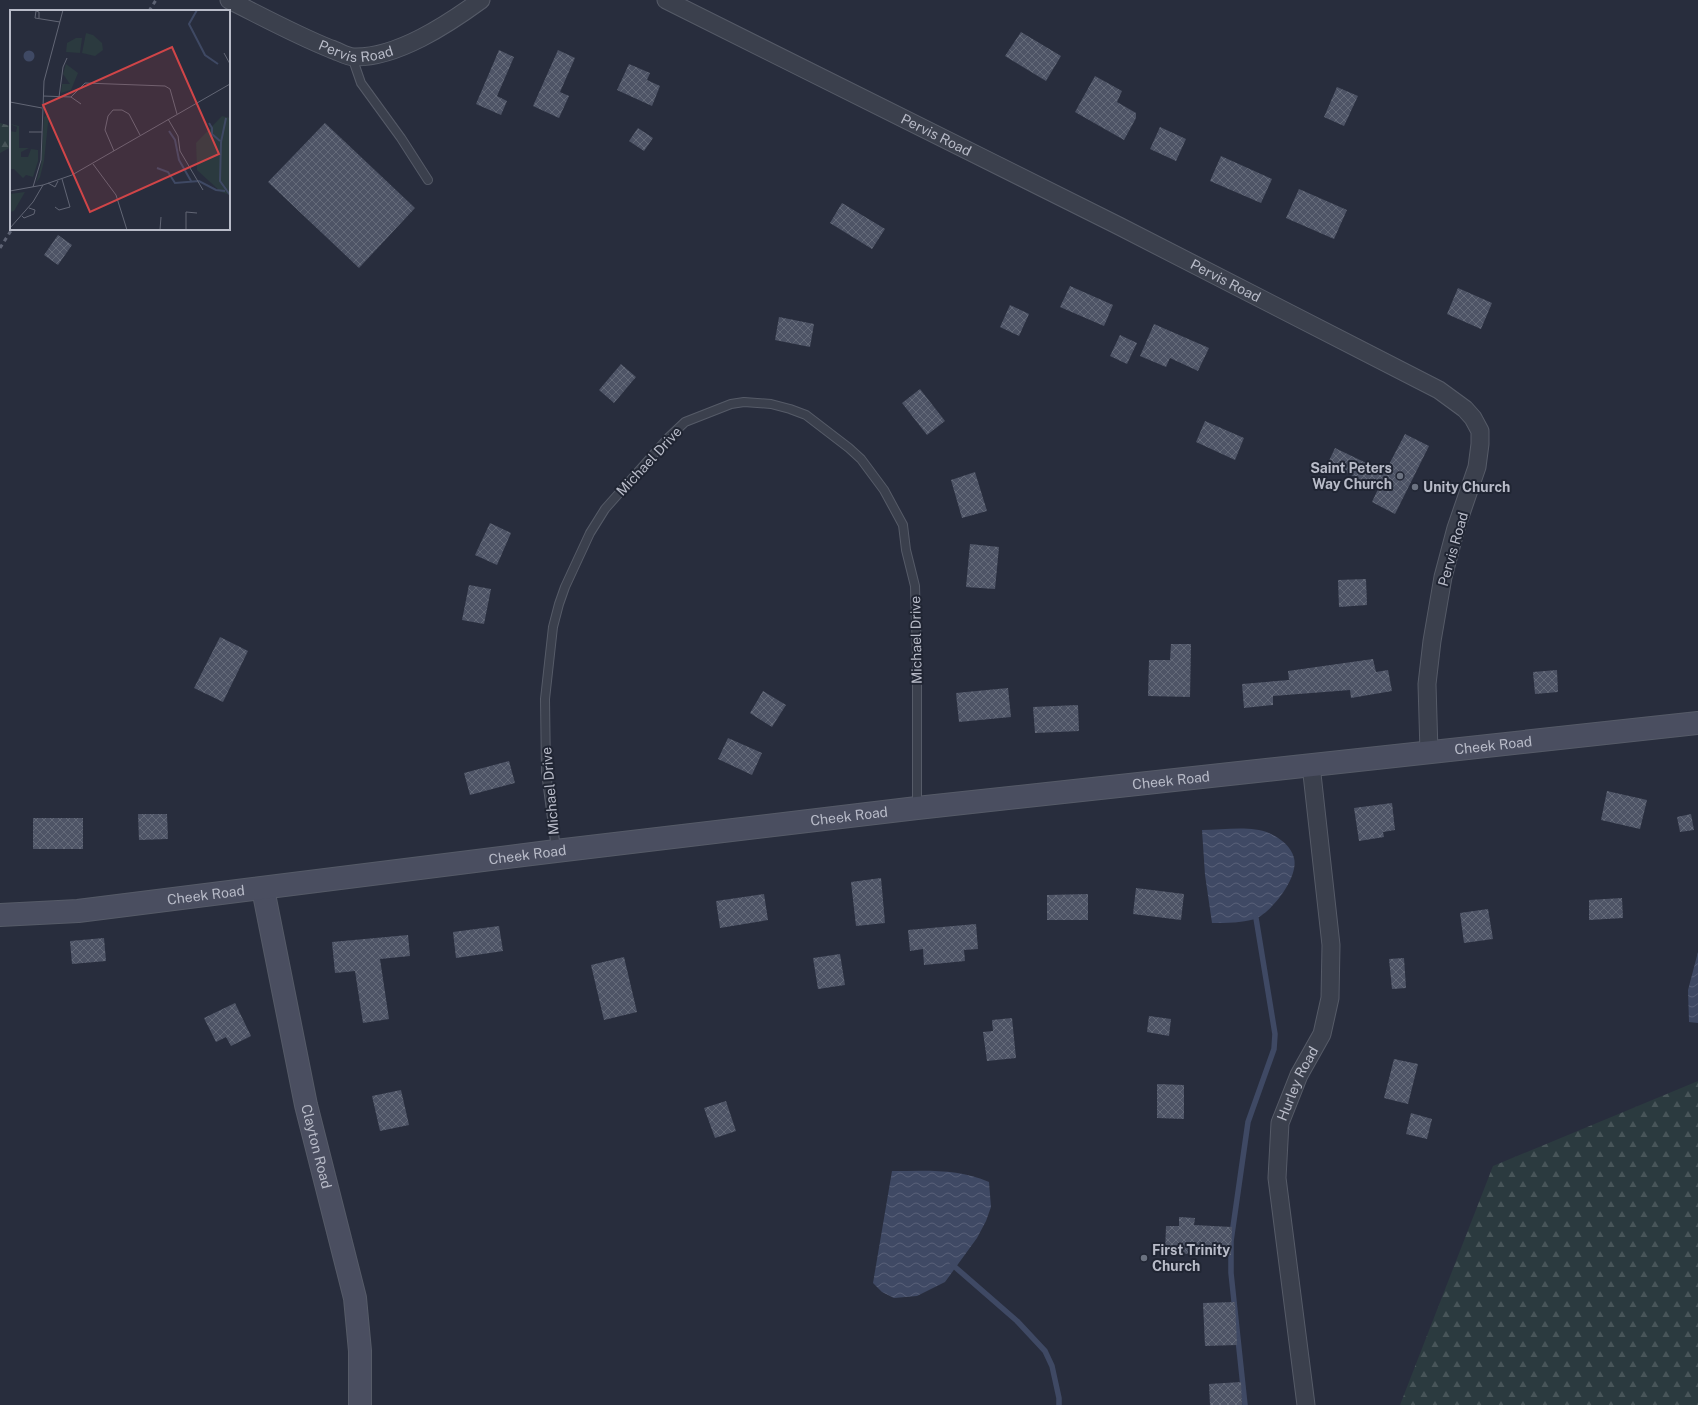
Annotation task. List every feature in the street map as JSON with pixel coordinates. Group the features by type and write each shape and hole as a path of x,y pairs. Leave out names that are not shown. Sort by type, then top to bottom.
{"street":[{"name":"Pervis Road","path":"229,0 314,41 352,57 369,56 422,37 458,16 481,0"},
{"name":"Pervis Road","path":"666,0 1133,233 1439,390 1465,409 1480,431 1480,444 1475,474 1456,528 1443,577 1432,641 1427,684 1429,752"},
{"name":"Cheek Road","path":"0,916 78,911 263,889 556,851 917,808 1698,723"},
{"name":"Hurley Road","path":"1306,1405 1277,1178 1280,1123 1299,1075 1322,1034 1330,998 1331,945 1311,765"},
{"name":"Clayton Road","path":"263,889 306,1105 355,1298 360,1351 360,1405"}],"lane":[{"path":"352,57 361,83 401,138 428,180"},
{"name":"Michael Drive","path":"556,851 546,772 546,699 553,627 565,587 590,532 605,509 668,438 685,422 731,404 744,402 771,404 790,408 806,415 849,448 861,459 884,490 903,525 906,550 915,586 917,658 917,808"}],"green space":[{"path":"0,123 10,126 10,148 0,153"},
{"path":"1698,1081 1698,1405 1400,1405 1493,1166"}],"water":[{"path":"1236,828 1262,831 1277,837 1293,854 1294,866 1288,884 1276,902 1262,915 1255,919 1244,921 1212,923 1205,875 1202,830"},
{"path":"1698,952 1698,1023 1689,1022 1688,990"},
{"path":"892,1171 953,1172 965,1174 989,1182 991,1207 986,1221 977,1238 945,1282 917,1296 894,1298 882,1292 873,1283"}],"building":[{"path":"1021,32 1061,56 1046,81 1005,56"},
{"path":"499,50 514,57 497,96 507,101 501,115 476,104"},
{"path":"558,50 575,58 560,92 569,96 559,118 533,106"},
{"path":"629,64 650,73 647,80 660,86 652,106 617,90"},
{"path":"1095,76 1122,91 1117,102 1136,113 1136,118 1124,140 1075,112"},
{"path":"1337,87 1358,96 1344,126 1324,117"},
{"path":"325,123 415,208 359,268 268,182"},
{"path":"1160,127 1186,139 1176,161 1150,149"},
{"path":"638,128 653,138 644,151 629,141"},
{"path":"1221,156 1272,179 1261,203 1210,181"},
{"path":"1299,189 1347,210 1334,239 1286,218"},
{"path":"842,203 885,229 872,249 830,223"},
{"path":"58,235 72,245 58,265 44,255"},
{"path":"1070,286 1113,305 1104,326 1060,307"},
{"path":"1458,288 1492,303 1481,329 1447,314"},
{"path":"1010,305 1029,314 1019,336 1000,327"},
{"path":"779,317 814,324 810,347 775,340"},
{"path":"1154,324 1209,348 1198,371 1170,358 1166,367 1140,356"},
{"path":"1120,335 1137,343 1127,364 1110,356"},
{"path":"621,364 636,377 614,403 599,390"},
{"path":"920,389 945,421 927,435 902,403"},
{"path":"1205,421 1244,438 1235,460 1196,442"},
{"path":"1405,434 1429,446 1395,514 1372,502 1378,489 1328,463 1335,448 1385,472"},
{"path":"975,472 987,511 962,518 951,480"},
{"path":"490,523 511,533 497,565 475,555"},
{"path":"970,544 999,547 995,589 966,587"},
{"path":"1366,579 1367,605 1339,607 1338,580"},
{"path":"469,585 491,589 484,624 462,620"},
{"path":"220,637 248,651 223,702 194,688"},
{"path":"1171,644 1191,644 1190,697 1148,696 1149,660 1170,660"},
{"path":"1373,659 1376,672 1388,670 1392,691 1351,698 1350,690 1273,696 1273,705 1244,708 1242,684 1289,680 1288,671"},
{"path":"1557,670 1558,692 1535,694 1533,672"},
{"path":"1008,688 1011,717 959,722 956,693"},
{"path":"763,691 786,705 772,727 750,713"},
{"path":"1078,705 1079,731 1035,733 1033,707"},
{"path":"728,738 762,753 752,775 718,759"},
{"path":"509,761 515,783 470,795 464,773"},
{"path":"1607,791 1647,800 1640,829 1601,820"},
{"path":"1392,803 1395,830 1383,832 1384,837 1359,841 1354,808"},
{"path":"138,814 167,814 168,839 139,840"},
{"path":"1691,814 1694,830 1680,832 1677,817"},
{"path":"33,818 83,818 83,849 33,849"},
{"path":"881,878 885,923 856,926 851,882"},
{"path":"1136,888 1184,894 1181,920 1133,914"},
{"path":"764,894 768,920 720,928 716,901"},
{"path":"1088,894 1088,920 1047,920 1047,895"},
{"path":"1622,898 1623,918 1589,920 1589,900"},
{"path":"1488,909 1493,939 1464,943 1460,913"},
{"path":"976,924 978,949 964,950 965,961 924,965 923,949 910,951 908,930"},
{"path":"499,926 503,951 456,958 453,932"},
{"path":"408,935 410,956 380,959 389,1019 363,1023 355,971 335,973 332,942"},
{"path":"104,938 106,961 72,964 70,941"},
{"path":"840,954 845,985 818,989 813,958"},
{"path":"624,957 637,1012 604,1020 591,965"},
{"path":"1404,958 1406,988 1392,989 1389,959"},
{"path":"235,1003 251,1036 231,1046 226,1037 216,1042 204,1018"},
{"path":"1149,1016 1171,1019 1169,1036 1147,1032"},
{"path":"1012,1018 1016,1058 987,1061 983,1032 993,1031 992,1020"},
{"path":"1394,1059 1418,1064 1408,1104 1384,1098"},
{"path":"1157,1084 1184,1085 1184,1119 1157,1118"},
{"path":"401,1090 409,1125 380,1131 372,1096"},
{"path":"726,1101 736,1131 715,1138 704,1108"},
{"path":"1411,1113 1432,1119 1427,1139 1406,1134"},
{"path":"1179,1217 1195,1218 1194,1225 1232,1227 1231,1255 1165,1253 1166,1226 1179,1226"},
{"path":"1235,1302 1237,1345 1205,1346 1203,1303"},
{"path":"1241,1382 1242,1405 1210,1405 1209,1384"}],"waterway":[{"path":"1245,1405 1231,1273 1231,1241 1248,1122 1274,1049 1275,1034 1255,912"},
{"path":"952,1262 955,1267 1017,1321 1045,1351 1052,1366 1059,1398 1059,1405"}],"railway":[{"path":"150,10 156,0"},
{"path":"0,248 11,230"}],"place":[{"name":"Saint Peters Way Church","path":"1400,476"},
{"name":"Unity Church","path":"1415,487"},
{"name":"First Trinity Church","path":"1144,1258"}]}
